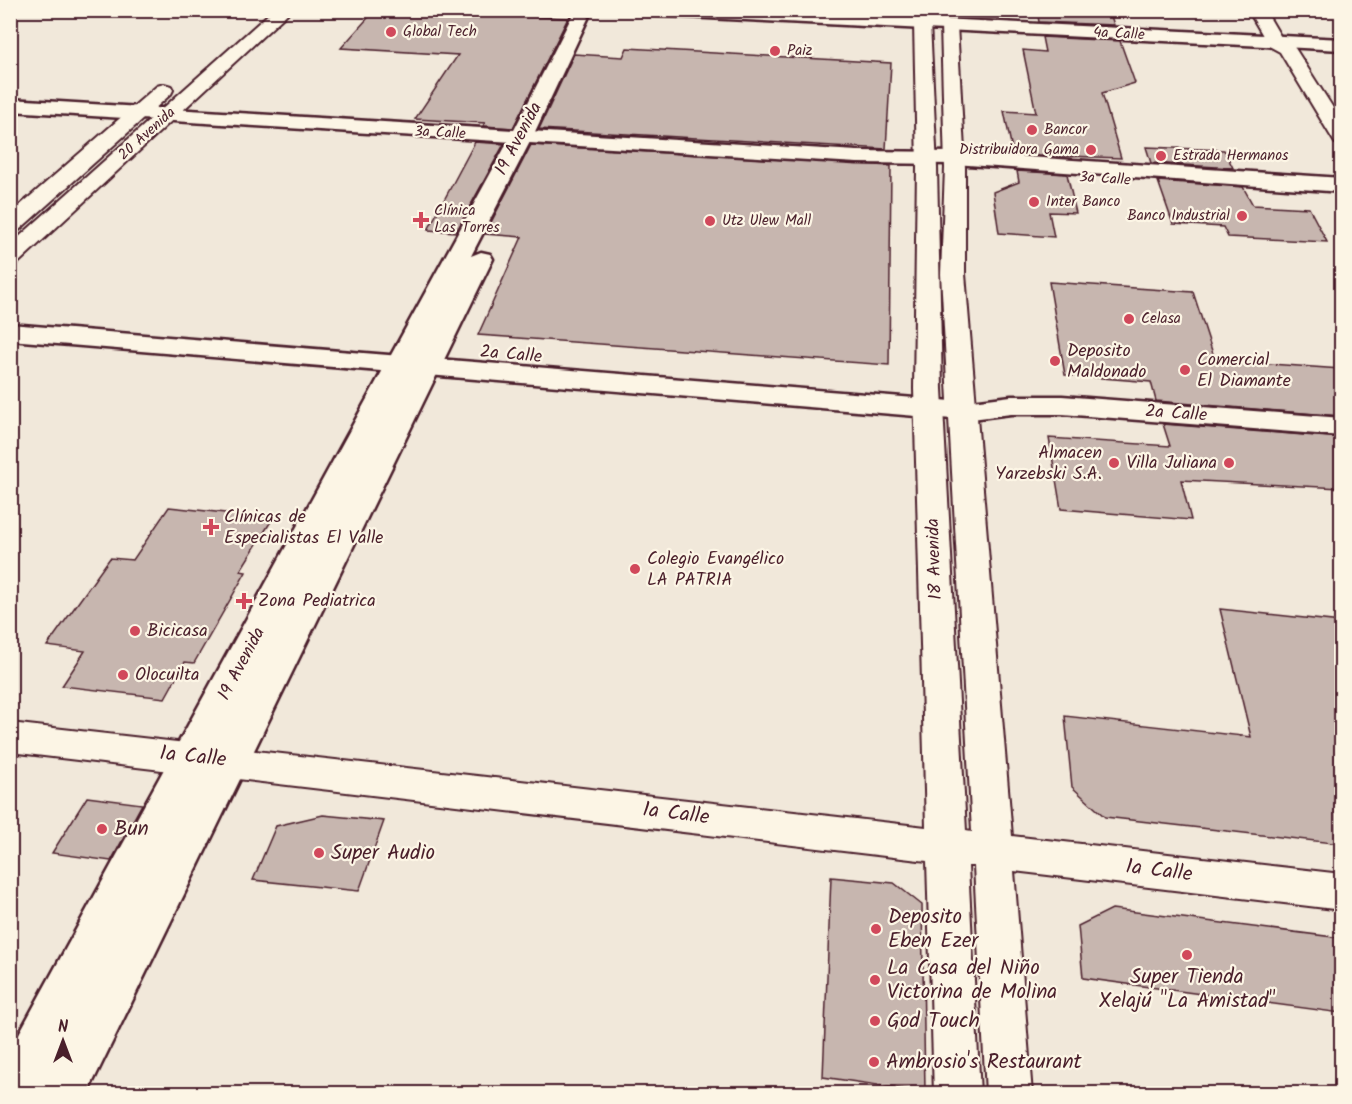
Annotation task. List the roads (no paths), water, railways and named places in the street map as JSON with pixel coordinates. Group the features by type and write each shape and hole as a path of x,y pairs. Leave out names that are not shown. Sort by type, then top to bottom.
{"street":[{"path":"199,61 255,10"},
{"name":"20 Avenida","path":"10,258 282,10"},
{"name":"19 Avenida","path":"61,1094 211,759 531,138 585,10"},
{"name":"4a Calle","path":"646,10 934,17"},
{"name":"4a Calle","path":"823,10 1284,38 1341,45"},
{"path":"1256,10 1284,38 1341,139"},
{"name":"18 Avenida","path":"934,17 941,163 963,401 1009,1094"},
{"name":"4a Calle","path":"1284,38 1341,36"},
{"name":"19 Avenida","path":"531,138 574,74"},
{"name":"20 Avenida","path":"10,226 181,76"},
{"name":"3a Calle","path":"10,105 870,158 1181,180 1341,195"},
{"name":"18 Avenida","path":"941,163 928,398 957,1094"},
{"name":"3a Calle","path":"1181,180 1341,185"},
{"name":"2a Calle","path":"10,312 417,357"},
{"name":"2a Calle","path":"10,332 417,357 1011,405 1062,405 1341,427"},
{"name":"1a Calle","path":"10,737 1341,892"},
{"name":"19 Avenida","path":"13,1094 211,759"}],"place":[{"name":"Global Tech","path":"391,32"},
{"name":"Paiz","path":"775,51"},
{"name":"Bancor","path":"1032,130"},
{"name":"Distribuidora Gama","path":"1091,150"},
{"name":"Estrada Hermanos","path":"1161,156"},
{"name":"Inter Banco","path":"1034,202"},
{"name":"Banco Industrial","path":"1242,216"},
{"name":"Clínica Las Torres","path":"421,220"},
{"name":"Utz Ulew Mall","path":"710,221"},
{"name":"Celasa","path":"1129,319"},
{"name":"Deposito Maldonado","path":"1055,361"},
{"name":"Comercial El Diamante","path":"1185,370"},
{"name":"Almacen Yarzebski S.A.","path":"1114,463"},
{"name":"Villa Juliana","path":"1229,463"},
{"name":"Clínicas de Especialistas El Valle","path":"211,527"},
{"name":"Colegio Evangélico LA PATRIA","path":"635,569"},
{"name":"Zona Pediatrica","path":"244,601"},
{"name":"Bicicasa","path":"135,631"},
{"name":"Olocuilta","path":"123,675"},
{"name":"Bun","path":"102,829"},
{"name":"Super Audio","path":"319,853"},
{"name":"Deposito Eben Ezer","path":"876,929"},
{"name":"Super Tienda Xelajú \"La Amistad\"","path":"1187,955"},
{"name":"La Casa del Niño Victorina de Molina","path":"875,980"},
{"name":"God Touch","path":"875,1021"},
{"name":"Ambrosio's Restaurant","path":"874,1062"}]}
